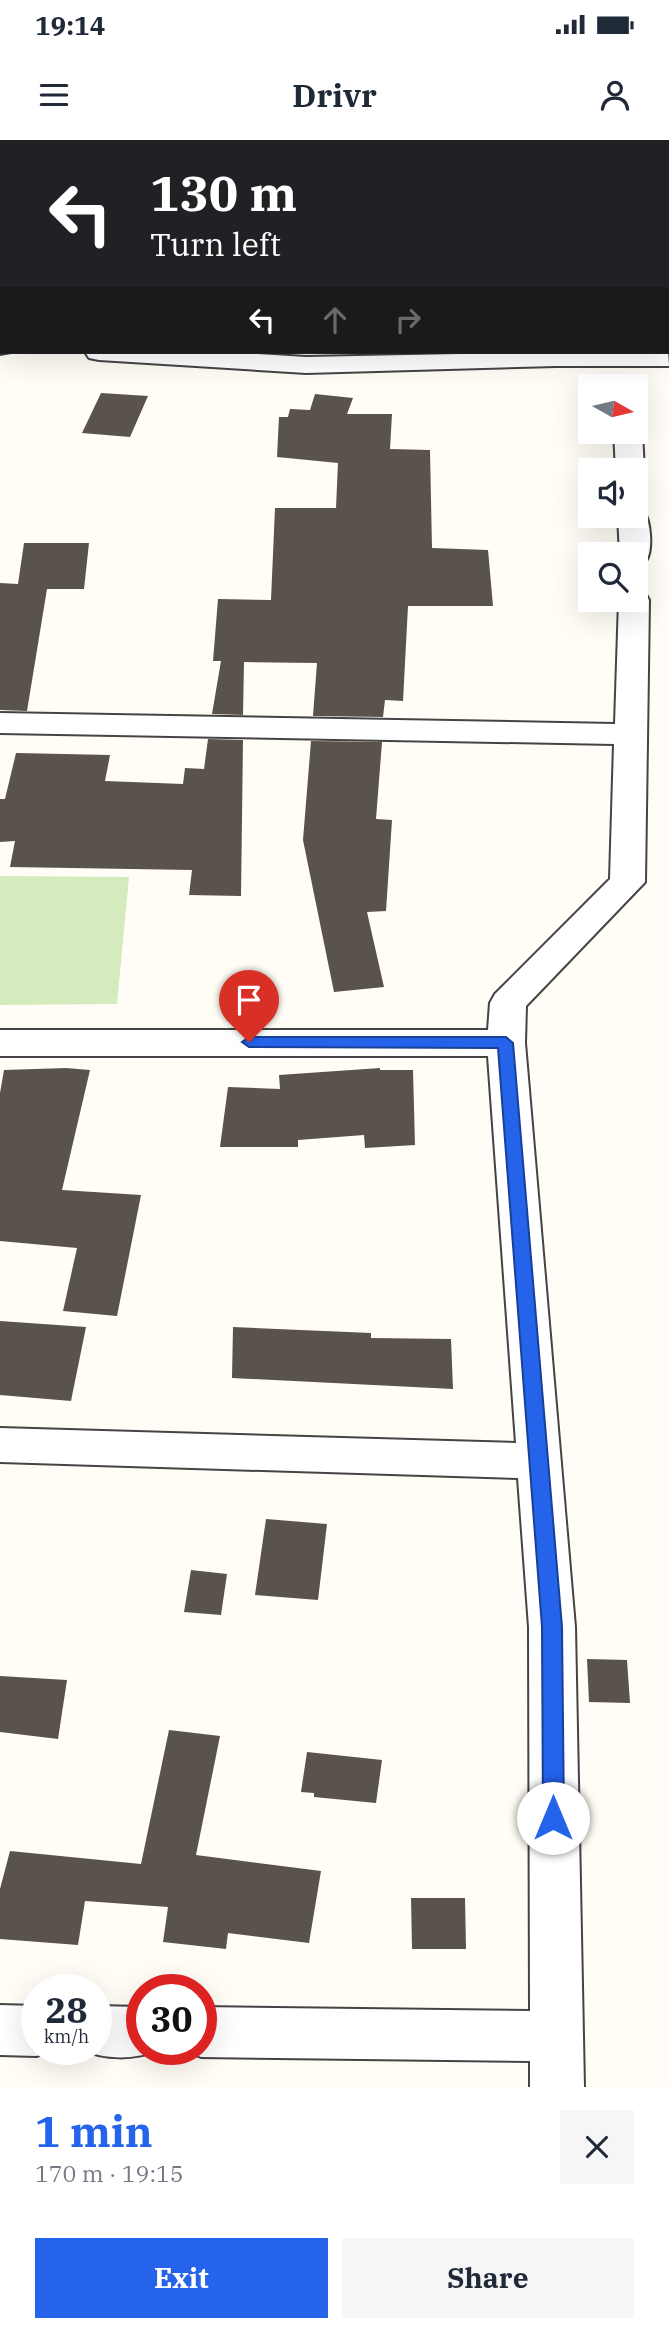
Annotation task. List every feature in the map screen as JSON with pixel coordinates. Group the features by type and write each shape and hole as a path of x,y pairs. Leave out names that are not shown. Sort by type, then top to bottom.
{"street":[{"path":"131,354 306,365 669,358"},
{"path":"625,357 626,374"},
{"path":"557,2087 552,1627 506,1043 508,1003 627,882 634,612"},
{"path":"0,723 631,734"},
{"path":"0,1043 506,1043"},
{"path":"0,1445 539,1461"},
{"path":"0,2030 21,2031"},
{"path":"217,2032 555,2036"}],"green space":[{"path":"0,876 129,877 117,1004 0,1005"}],"building":[{"path":"101,393 148,396 130,437 82,433"},
{"path":"315,394 353,398 347,414 392,414 390,449 430,450 432,548 488,550 493,606 408,606 403,701 385,700 383,717 313,716 317,663 244,662 243,715 212,714 221,661 213,661 218,599 271,600 275,508 336,508 338,463 277,457 279,417 288,417 290,409 310,410"},
{"path":"24,543 89,543 84,589 47,589 27,711 0,710 0,583 18,584"},
{"path":"208,739 243,740 241,896 189,895 192,870 10,867 15,841 0,842 0,799 5,799 16,753 110,755 105,781 183,784 185,768 204,769"},
{"path":"311,741 382,742 376,819 392,820 386,911 367,912 384,987 334,992 303,840"},
{"path":"380,1068 413,1070 415,1145 365,1148 364,1135 298,1140 298,1147 220,1147 228,1087 280,1089 279,1075"},
{"path":"4,1070 90,1070 62,1190 141,1195 117,1316 63,1311 77,1248 0,1241 0,1093"},
{"path":"0,1321 86,1327 71,1401 0,1395"},
{"path":"233,1327 371,1333 371,1338 451,1339 453,1389 232,1378"},
{"path":"266,1519 327,1524 318,1600 255,1595"},
{"path":"191,1570 227,1574 221,1615 184,1612"},
{"path":"587,1659 627,1660 630,1703 589,1702"},
{"path":"0,1676 67,1680 58,1739 0,1732"},
{"path":"169,1730 220,1736 196,1855 321,1871 309,1943 228,1933 226,1949 163,1942 168,1907 85,1901 78,1945 0,1939 0,1889 10,1851 141,1864"},
{"path":"307,1752 382,1760 376,1803 314,1797 314,1793 301,1792"},
{"path":"411,1898 465,1898 466,1949 412,1949"}],"route":[{"path":"249,1042 506,1043 552,1627 553,1818"}]}
